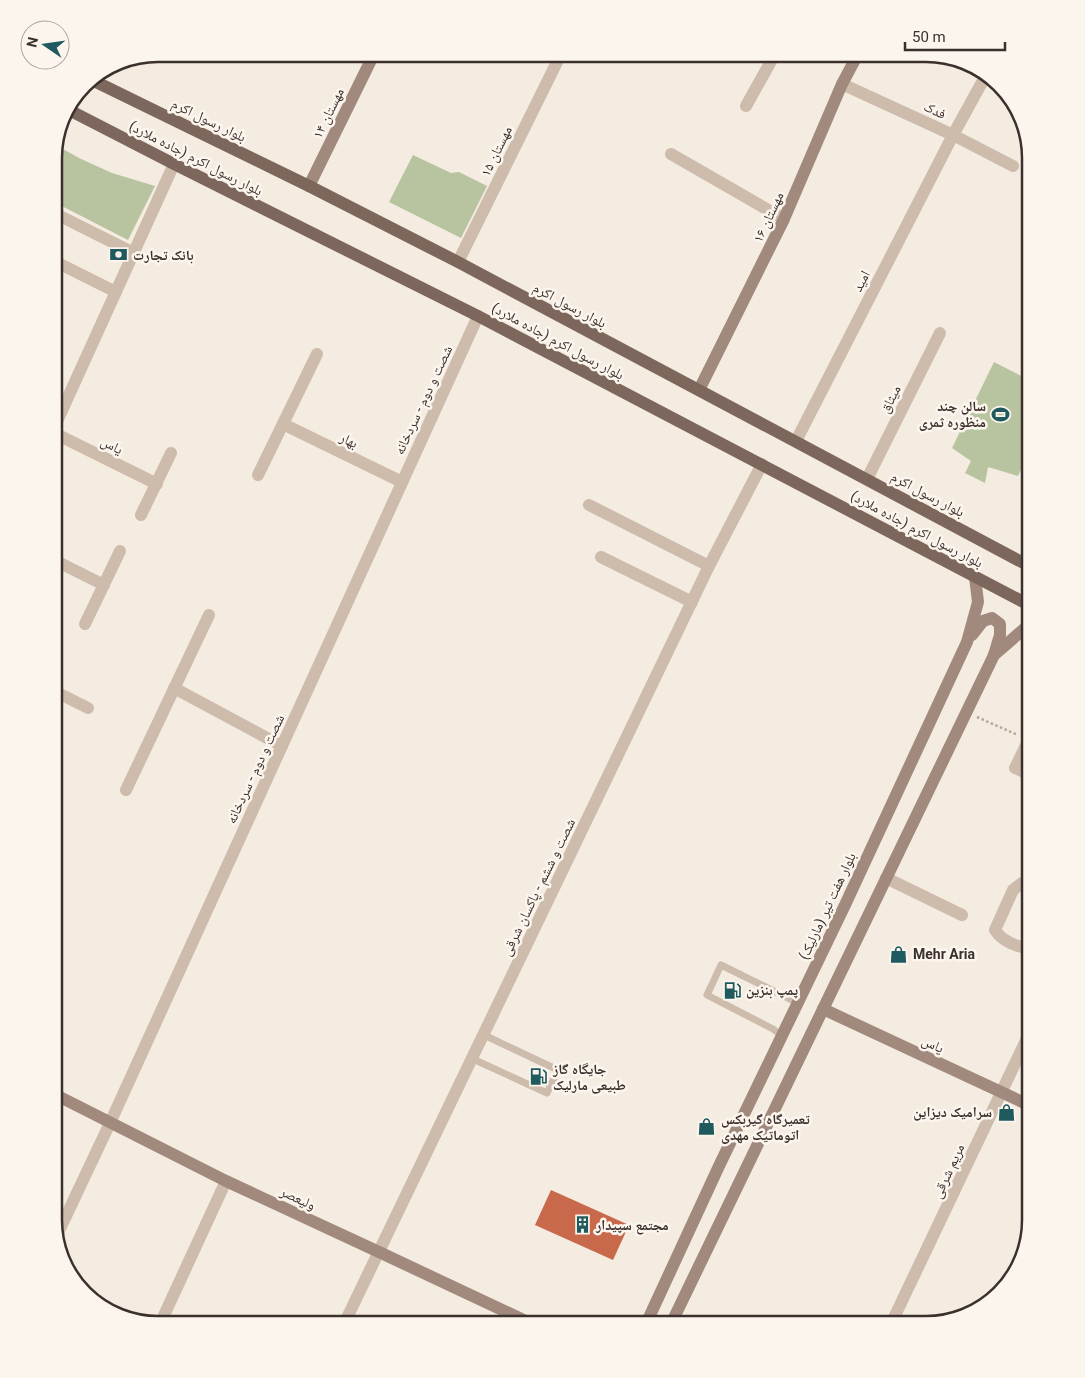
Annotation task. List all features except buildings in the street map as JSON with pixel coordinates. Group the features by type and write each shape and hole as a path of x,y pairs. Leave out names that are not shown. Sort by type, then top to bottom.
{"main road":[{"name":"مهستان ۱۴","path":"309,186 370,62"},
{"name":"مهستان ۱۶","path":"699,390 784,219 842,84 853,63"},
{"name":"بلوار رسول اکرم","path":"99,83 309,186 458,262 1022,562"},
{"name":"بلوار رسول اکرم (جاده ملارد)","path":"74,113 478,316 1022,601"},
{"name":"بلوار هفت تیر (مارلیک)","path":"650,1316 967,642 978,602 975,576"},
{"path":"675,1316 994,656 1000,635 1000,624 992,618 983,621 967,642"},
{"path":"994,656 1022,631"},
{"name":"یاس","path":"823,1009 1022,1102"},
{"name":"ولیعصر","path":"62,1098 226,1181 515,1316"}],"street":[{"name":"مهستان ۱۵","path":"458,262 557,63"},
{"path":"746,106 770,63"},
{"name":"امید","path":"796,441 953,135 983,81"},
{"name":"فدک","path":"842,84 953,135 1013,166"},
{"path":"671,154 784,219"},
{"path":"63,409 174,164"},
{"path":"63,217 134,253"},
{"path":"63,265 116,292"},
{"name":"شصت و دوم - سردخانه","path":"63,1223 478,316"},
{"name":"میثاق","path":"867,479 940,333"},
{"path":"258,475 317,354"},
{"name":"بهار","path":"283,424 402,482"},
{"name":"یاس","path":"63,437 157,484"},
{"path":"141,516 171,453"},
{"name":"شصت و ششم - پاکسان شرقی","path":"348,1316 709,566 762,464"},
{"path":"589,505 709,566"},
{"path":"85,624 120,550"},
{"path":"602,557 692,602"},
{"path":"63,564 104,585"},
{"path":"126,790 209,615"},
{"path":"174,688 282,746"},
{"path":"62,695 88,708"},
{"path":"1022,755 1016,768 1022,771"},
{"path":"886,878 962,915"},
{"path":"1022,883 1013,890 994,930 999,937 1022,948"},
{"name":"مریم شرقی","path":"895,1316 1022,1049"},
{"path":"164,1316 226,1181"}],"lane":[{"path":"782,1036 773,1029 707,995 721,966 798,1003"},
{"path":"473,1059 547,1093 558,1070 484,1035"}],"path":[{"path":"967,712 1022,734"}],"green space":[{"path":"63,149 112,173 155,186 128,240 63,207"},
{"path":"413,155 451,173 459,172 487,186 461,238 389,202"},
{"name":"سالن چند منظوره ثمری","path":"994,362 1022,376 1022,468 1018,476 988,467 985,483 965,473 971,461 952,448"}],"place":[{"name":"بانک تجارت","path":"119,255"},
{"name":"سالن چند منظوره ثمری","path":"1000,414"},
{"name":"Mehr Aria","path":"899,954"},
{"name":"پمپ بنزین","path":"732,990"},
{"name":"جایگاه گاز طبیعی مارلیک","path":"539,1077"},
{"name":"سرامیک دیزاین","path":"1006,1112"},
{"name":"تعمیرگاه گیربکس اتوماتیک مهدی","path":"707,1127"},
{"name":"مجتمع سپیدار","path":"582,1225"}]}
